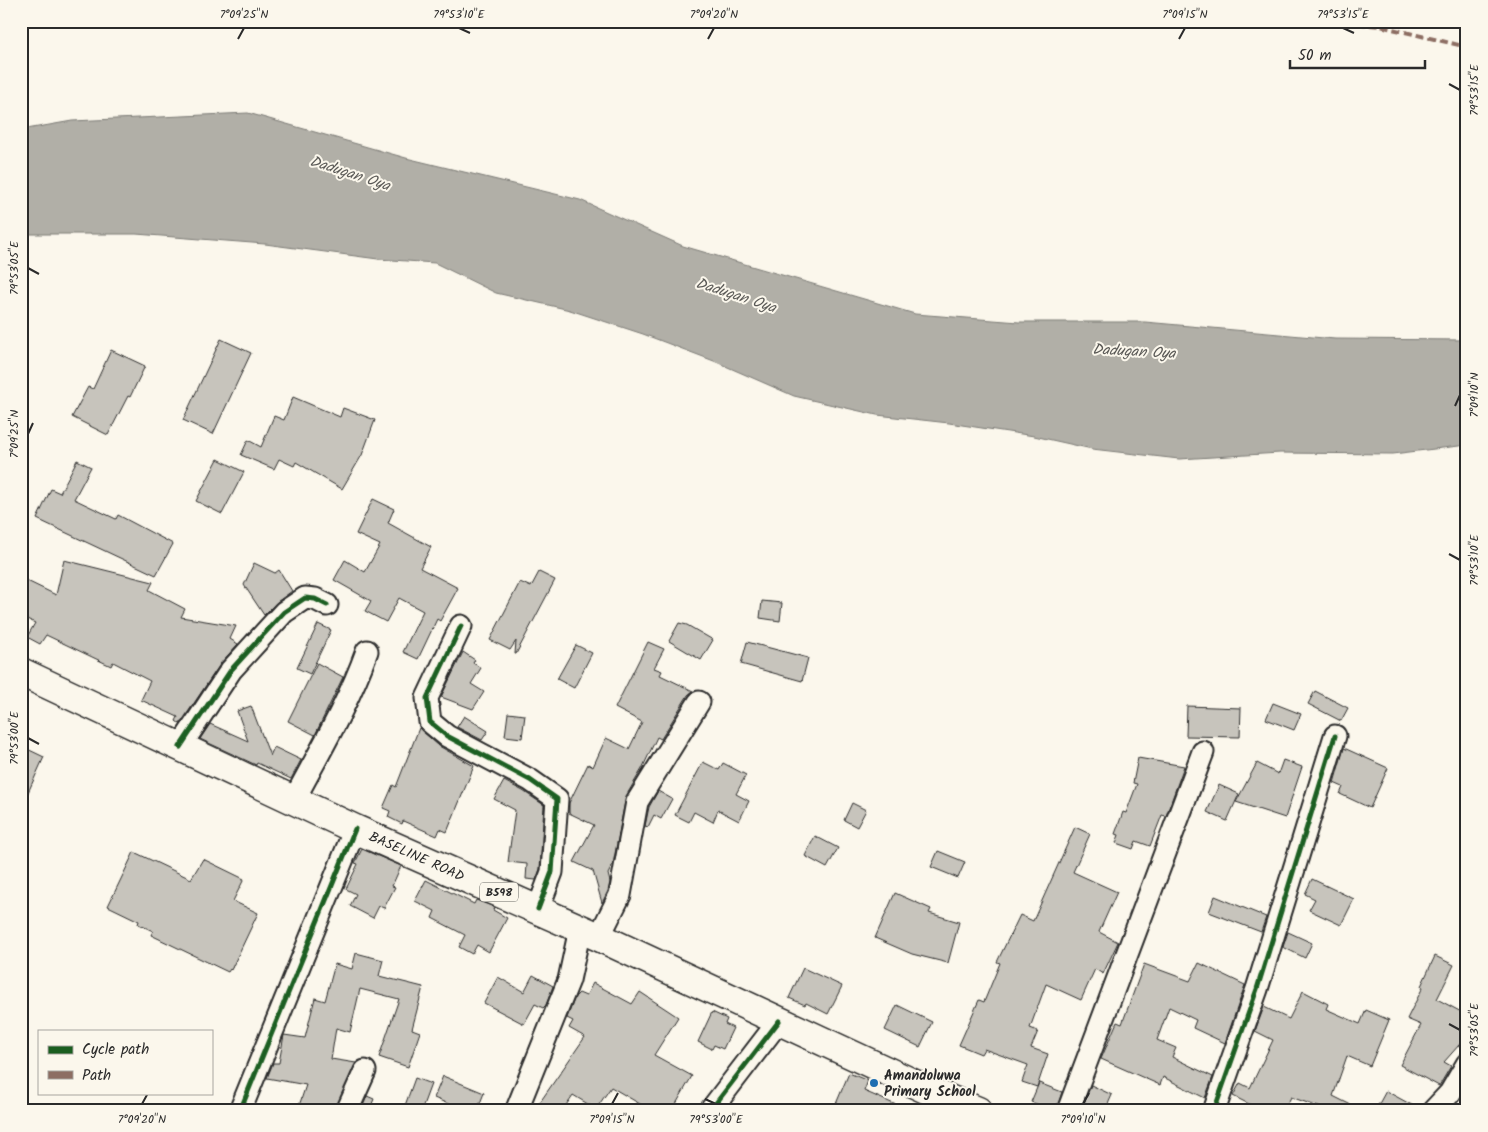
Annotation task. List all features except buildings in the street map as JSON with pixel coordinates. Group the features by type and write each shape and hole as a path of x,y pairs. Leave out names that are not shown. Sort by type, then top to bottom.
{"main road":[{"name":"BASELINE ROAD","path":"21,672 355,829 538,909 932,1092 978,1111"}],"street":[{"path":"180,747 231,670 284,612 305,598 314,599 327,605"},
{"path":"461,626 427,698 430,722 447,736 530,780 557,799 552,872 538,909"},
{"path":"294,800 345,704 358,677 367,651"},
{"path":"518,1111 589,933 620,895 637,802 699,702"},
{"path":"1214,1111 1257,990 1335,736"},
{"path":"1068,1111 1203,752"},
{"path":"240,1111 355,829"},
{"path":"710,1111 779,1021"},
{"path":"1433,1111 1450,1093 1467,1064"},
{"path":"347,1111 365,1071"}],"water":[{"name":"Dadugan Oya","path":"248,113 406,158 580,200 683,246 915,314 1019,322 1145,322 1335,339 1467,340 1467,445 1393,454 1280,453 1179,459 1092,449 1034,436 949,423 877,415 794,396 714,361 643,334 570,310 496,293 435,263 378,259 265,244 136,234 21,234 21,130 72,121"}],"marked path":[{"path":"1334,21 1380,26 1467,47"}],"cycle path":[{"path":"180,747 231,670 284,612 305,598 315,599 327,605"},
{"path":"461,626 427,698 430,722 447,736 530,780 557,799 552,872 538,909"},
{"path":"1214,1111 1257,989 1335,736"},
{"path":"240,1111 355,829"},
{"path":"710,1111 779,1021"}],"place":[{"name":"Amandoluwa Primary School","path":"874,1083"}]}
